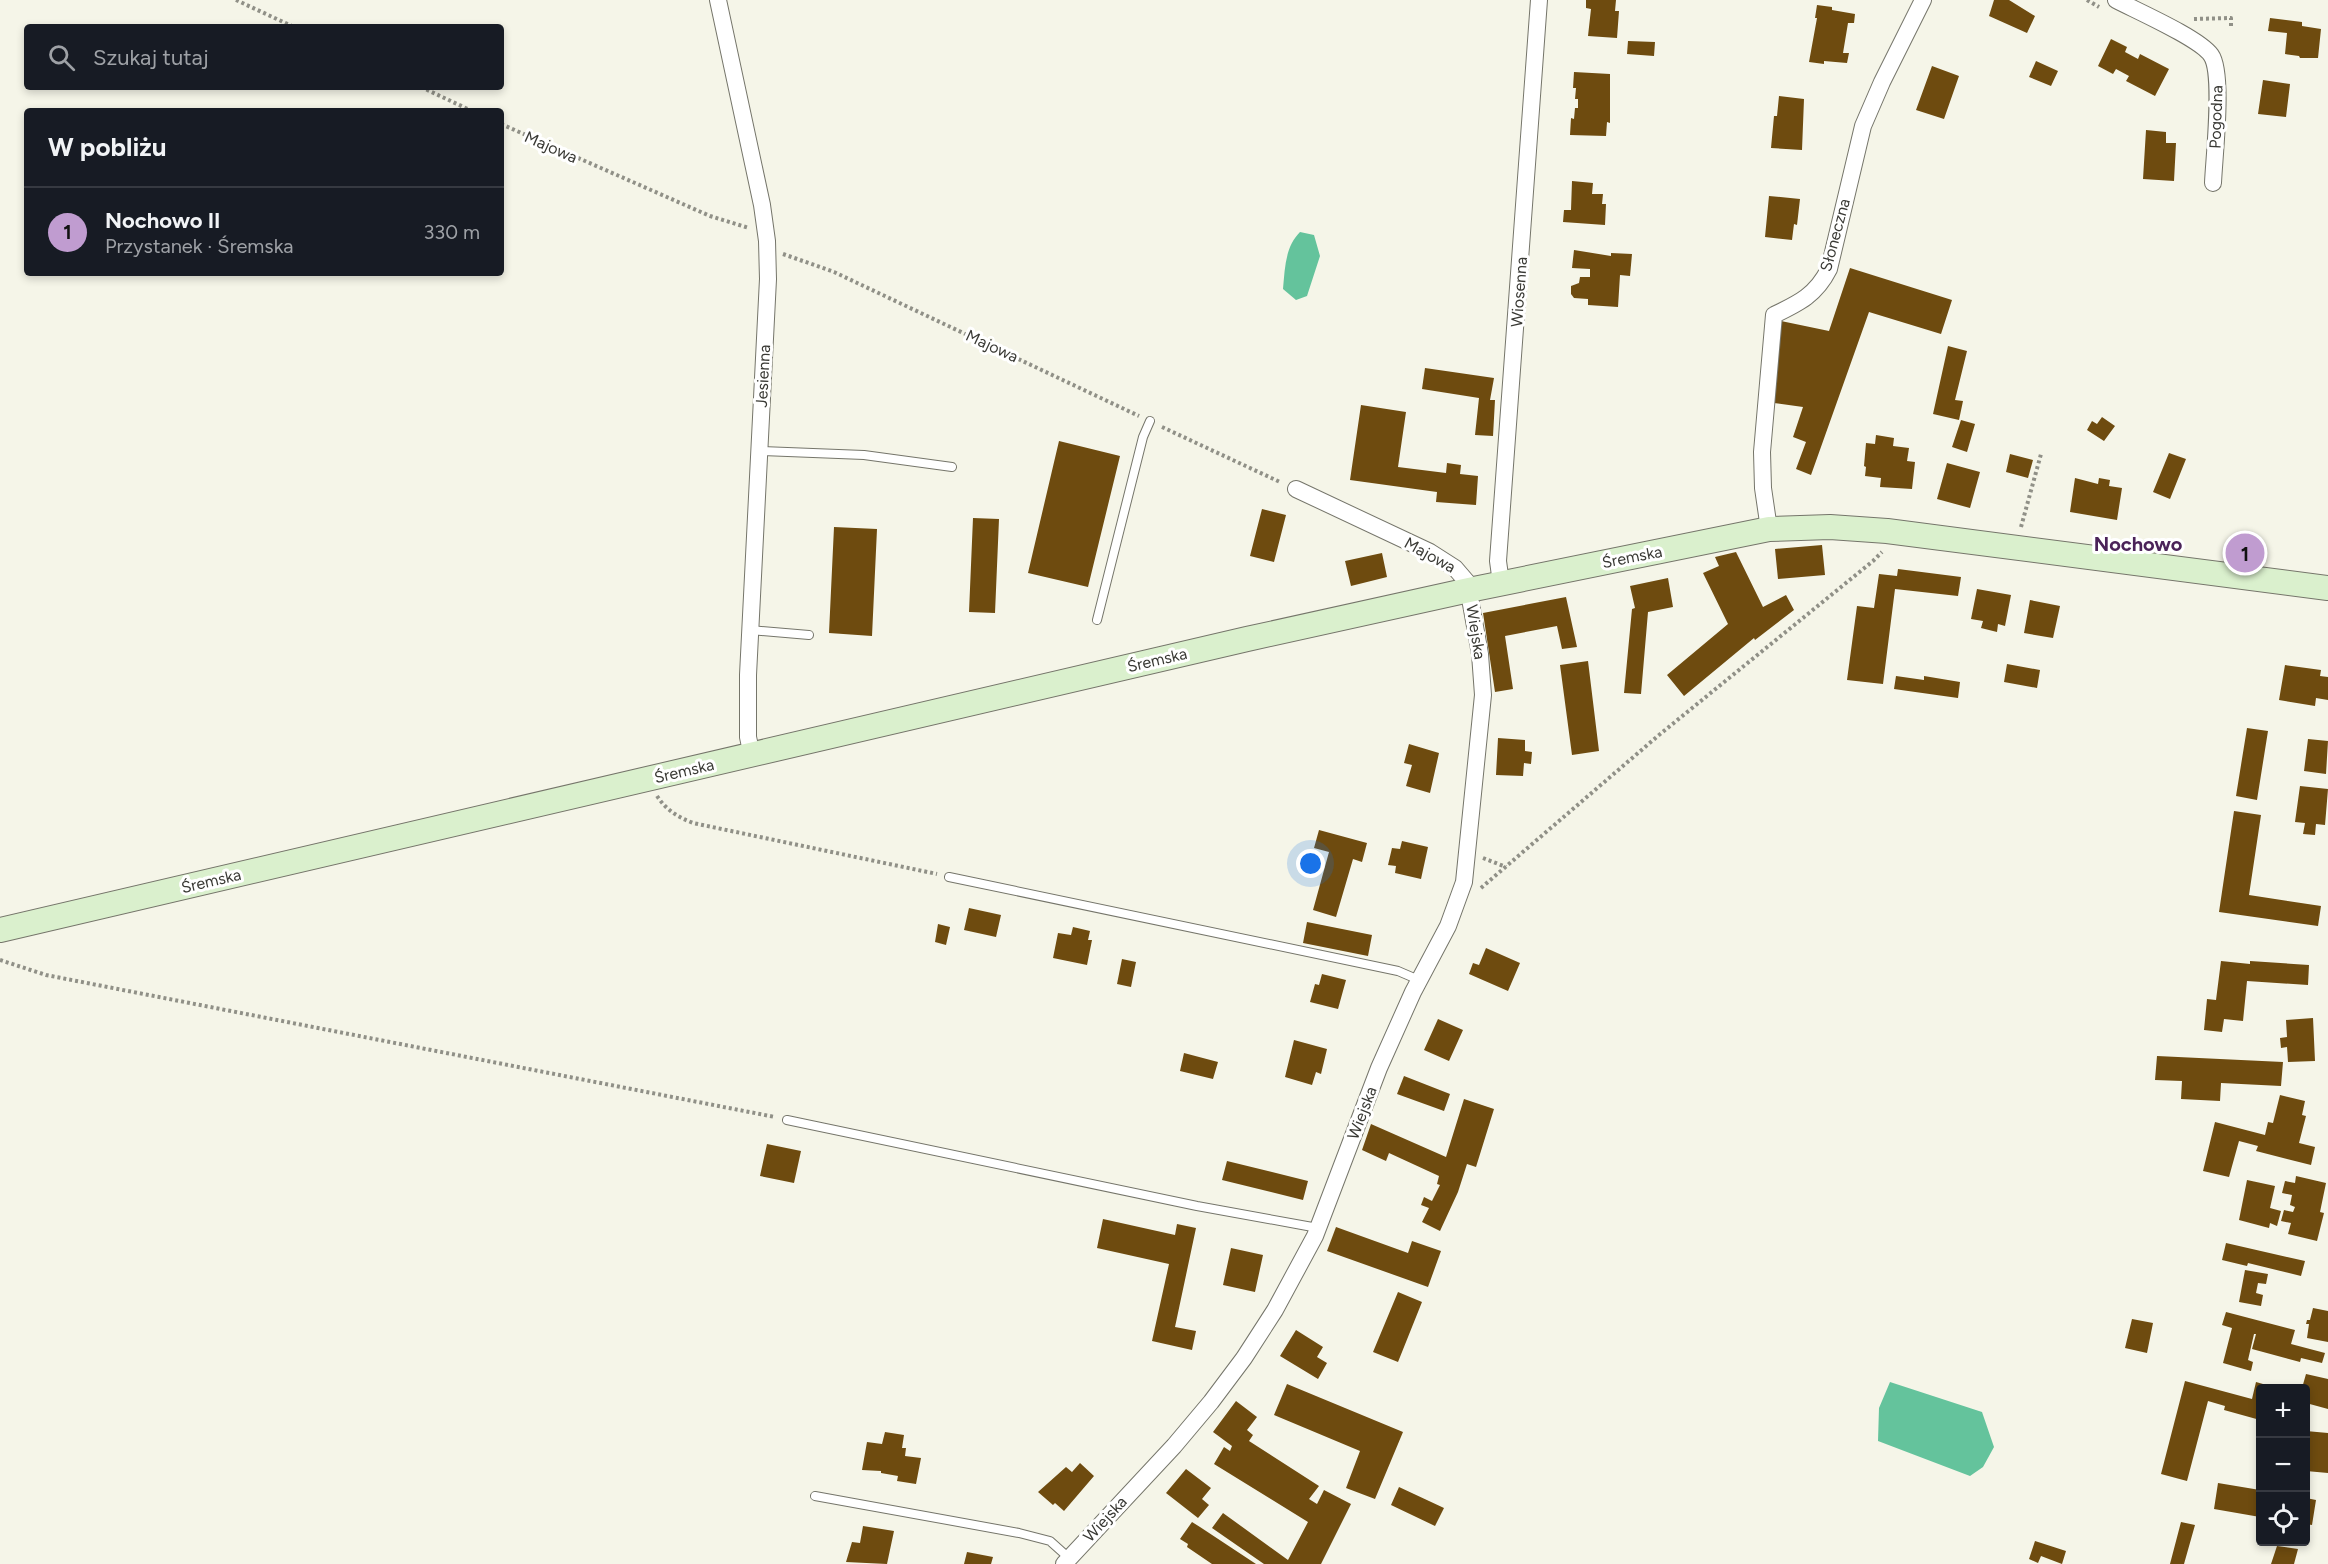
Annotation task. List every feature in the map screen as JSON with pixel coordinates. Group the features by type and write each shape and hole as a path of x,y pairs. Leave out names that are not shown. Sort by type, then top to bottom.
{"main road":[{"name":"Śremska","path":"0,930 1247,639 1501,583 1769,529 1830,527 1887,531 2328,588"}],"street":[{"name":"Jesienna","path":"718,0 759,187 767,241 768,279 750,630 748,717 752,756"},
{"name":"Wiosenna","path":"1501,583 1499,549 1539,0"},
{"name":"Słoneczna","path":"1769,529 1764,498 1762,452 1774,315 1808,297 1821,285 1828,269 1863,126 1923,0"},
{"name":"Pogodna","path":"2116,0 2197,43 2212,56 2218,84 2213,183"},
{"name":"Majowa","path":"1296,489 1430,552 1461,573 1469,590"},
{"name":"Wiejska","path":"1067,1561 1180,1438 1228,1380 1275,1310 1318,1228 1379,1068 1459,900 1468,853 1483,695 1480,654 1469,590"}],"lane":[{"path":"1097,620 1143,437 1150,421"},
{"path":"759,451 864,454 952,467"},
{"path":"750,630 809,635"},
{"path":"949,877 1398,971 1419,980"},
{"path":"787,1120 1197,1206 1318,1228"},
{"path":"815,1496 1018,1533 1050,1541 1067,1561"}],"path":[{"path":"236,0 288,24"},
{"path":"427,90 466,108"},
{"name":"Majowa","path":"504,125 710,216 754,229 779,253 834,272 1296,489"},
{"path":"2017,548 2042,454"},
{"path":"1459,900 1470,897 1659,735 1878,557 1883,549 1887,531"},
{"path":"650,779 665,808 693,823 949,877"},
{"path":"1468,853 1506,867"},
{"path":"0,960 46,975 787,1120"}],"shaded area":[{"path":"1300,232 1314,235 1320,256 1307,296 1296,300 1283,289 1285,266 1291,244"},
{"path":"1890,1382 1982,1412 1994,1447 1983,1467 1970,1476 1878,1441 1879,1408"}],"building":[{"path":"1586,0 1616,0 1615,11 1619,11 1617,38 1588,36 1591,9 1586,8"},
{"path":"1994,0 2009,0 2035,16 2027,33 1989,16"},
{"path":"1817,5 1855,14 1854,23 1848,23 1843,53 1849,53 1847,63 1809,62 1817,18 1815,18"},
{"path":"2270,18 2302,22 2302,26 2321,29 2318,58 2300,58 2285,54 2287,33 2268,31"},
{"path":"2111,39 2127,47 2125,52 2138,59 2140,54 2169,69 2155,96 2126,81 2129,76 2116,69 2113,74 2098,66"},
{"path":"1628,41 1655,42 1654,56 1627,54"},
{"path":"2036,61 2058,71 2051,86 2029,77"},
{"path":"1932,66 1959,76 1944,119 1916,110"},
{"path":"1574,72 1610,74 1610,123 1607,122 1606,136 1570,135 1571,118 1574,119 1575,108 1578,108 1578,99 1575,99 1576,88 1573,88"},
{"path":"2263,80 2290,84 2286,117 2258,114"},
{"path":"1779,96 1804,99 1802,150 1771,148 1774,116 1777,116"},
{"path":"2146,130 2166,132 2166,143 2176,143 2174,181 2143,179"},
{"path":"1572,181 1593,183 1592,194 1603,194 1602,204 1606,204 1605,225 1563,222 1564,210 1571,210"},
{"path":"1769,196 1800,199 1797,225 1794,224 1792,240 1765,237"},
{"path":"1574,250 1611,256 1611,253 1632,254 1630,276 1620,275 1618,307 1588,305 1588,299 1574,298 1571,294 1571,286 1579,283 1580,277 1590,277 1590,269 1572,268"},
{"path":"1850,268 1952,300 1941,334 1869,312 1811,475 1796,469 1806,442 1793,437 1803,407 1774,403 1781,321 1829,331"},
{"path":"1948,346 1967,351 1955,400 1963,401 1959,420 1933,414"},
{"path":"1425,368 1494,378 1490,400 1495,400 1493,436 1475,435 1479,398 1422,389"},
{"path":"1361,405 1406,412 1398,467 1446,473 1447,463 1461,465 1460,474 1478,476 1476,505 1436,502 1437,492 1350,480"},
{"path":"2102,417 2115,426 2104,441 2087,430 2092,421 2097,424"},
{"path":"1961,420 1975,424 1967,452 1952,447"},
{"path":"1876,435 1894,438 1893,446 1909,448 1907,461 1915,462 1912,489 1880,487 1881,478 1865,476 1866,443 1875,444"},
{"path":"1059,441 1120,456 1088,587 1028,573"},
{"path":"2169,453 2186,459 2170,499 2153,492"},
{"path":"2010,454 2033,460 2028,478 2006,472"},
{"path":"1947,463 1980,472 1970,508 1937,499"},
{"path":"2075,478 2098,484 2099,478 2110,480 2109,486 2122,488 2117,520 2070,512"},
{"path":"1262,509 1286,515 1274,562 1250,556"},
{"path":"973,518 999,519 995,613 969,612"},
{"path":"834,527 877,529 872,636 829,633"},
{"path":"1822,545 1825,575 1778,579 1775,549"},
{"path":"1736,552 1763,607 1786,595 1794,610 1755,640 1754,638 1684,696 1667,675 1728,624 1703,573 1719,566 1715,557"},
{"path":"1382,553 1387,577 1351,586 1345,561"},
{"path":"1898,569 1961,577 1958,596 1895,589 1883,684 1847,680 1857,606 1874,608 1879,574 1897,576"},
{"path":"1668,578 1673,607 1648,612 1641,694 1624,693 1632,609 1635,608 1630,586"},
{"path":"1977,589 2011,595 2005,626 1998,624 1997,632 1981,628 1983,621 1971,619"},
{"path":"1566,597 1577,647 1562,649 1557,626 1505,636 1513,689 1495,692 1483,613"},
{"path":"2030,600 2060,606 2053,638 2024,633"},
{"path":"1588,661 1599,751 1572,755 1560,665"},
{"path":"2007,664 2040,670 2037,688 2004,682"},
{"path":"2285,665 2321,670 2320,676 2328,677 2328,700 2316,698 2315,706 2279,700"},
{"path":"1896,676 1924,680 1924,676 1960,682 1958,698 1894,689"},
{"path":"2247,728 2268,731 2257,800 2236,796"},
{"path":"1498,738 1525,740 1525,751 1532,752 1531,764 1524,763 1523,776 1496,775"},
{"path":"2308,739 2328,741 2326,774 2304,771"},
{"path":"1409,744 1439,753 1430,793 1406,786 1412,765 1404,763"},
{"path":"2300,786 2328,789 2325,825 2316,824 2315,835 2303,834 2305,823 2295,822"},
{"path":"2234,811 2261,815 2249,895 2321,906 2318,926 2219,912"},
{"path":"1319,830 1367,843 1362,862 1353,859 1336,917 1313,910 1329,852 1314,848"},
{"path":"1402,841 1428,847 1421,879 1395,873 1396,866 1388,865 1392,848 1400,849"},
{"path":"969,908 1001,915 996,937 964,930"},
{"path":"1307,922 1372,935 1368,956 1303,943"},
{"path":"938,924 950,927 946,945 935,942"},
{"path":"1073,927 1090,931 1088,940 1092,940 1087,965 1053,958 1058,933 1071,935"},
{"path":"1486,948 1520,963 1508,991 1469,974 1473,963 1479,965"},
{"path":"1122,959 1136,962 1131,987 1117,984"},
{"path":"2221,961 2309,965 2308,985 2247,981 2243,1021 2224,1019 2222,1032 2204,1030 2207,999 2216,1000"},
{"path":"1322,974 1346,980 1338,1009 1310,1002 1315,984 1319,985"},
{"path":"2313,1018 2315,1061 2288,1062 2287,1047 2281,1048 2280,1038 2287,1037 2286,1020"},
{"path":"1438,1019 1463,1030 1449,1061 1424,1050"},
{"path":"1294,1040 1327,1049 1321,1074 1316,1072 1312,1085 1285,1077"},
{"path":"1184,1053 1218,1062 1213,1079 1180,1071"},
{"path":"2157,1056 2283,1062 2281,1086 2221,1083 2220,1101 2181,1099 2182,1081 2155,1080"},
{"path":"1404,1076 1450,1094 1444,1111 1397,1094"},
{"path":"2280,1095 2305,1101 2302,1115 2306,1116 2299,1143 2315,1147 2311,1165 2256,1151 2258,1146 2239,1141 2229,1177 2203,1171 2215,1122 2265,1135 2268,1122 2273,1123"},
{"path":"1464,1099 1494,1109 1476,1167 1467,1164 1458,1192 1440,1231 1422,1222 1429,1208 1421,1205 1424,1197 1432,1201 1440,1185 1437,1184 1439,1176 1389,1153 1386,1161 1362,1150 1371,1124 1446,1157"},
{"path":"767,1144 801,1151 794,1183 760,1176"},
{"path":"1227,1161 1308,1181 1303,1200 1222,1180"},
{"path":"2296,1176 2326,1183 2320,1212 2324,1213 2317,1241 2288,1234 2291,1223 2281,1221 2284,1210 2293,1212 2295,1207 2290,1205 2292,1195 2282,1193 2285,1181 2295,1183"},
{"path":"2247,1180 2275,1186 2270,1208 2281,1211 2277,1226 2270,1223 2269,1228 2239,1220"},
{"path":"1103,1219 1175,1235 1177,1224 1196,1228 1175,1327 1196,1331 1192,1350 1152,1341 1169,1264 1097,1248"},
{"path":"1336,1227 1408,1253 1412,1241 1441,1251 1428,1287 1327,1251"},
{"path":"2226,1243 2305,1261 2301,1276 2248,1263 2247,1266 2222,1260"},
{"path":"1231,1248 1263,1255 1255,1292 1223,1285"},
{"path":"2245,1270 2268,1274 2266,1284 2258,1283 2256,1293 2263,1295 2261,1306 2239,1302"},
{"path":"1398,1292 1422,1302 1398,1362 1373,1352"},
{"path":"2313,1308 2328,1311 2328,1342 2307,1338 2309,1324 2306,1324 2307,1320 2310,1320"},
{"path":"2226,1312 2295,1330 2291,1344 2325,1353 2322,1363 2301,1358 2300,1362 2252,1349 2256,1334 2254,1334 2248,1360 2253,1362 2251,1371 2223,1363 2232,1328 2222,1325"},
{"path":"2132,1319 2153,1323 2147,1353 2125,1348"},
{"path":"1296,1330 1323,1347 1317,1357 1327,1363 1318,1379 1280,1356"},
{"path":"2306,1374 2328,1379 2328,1409 2310,1404 2310,1384 2303,1384"},
{"path":"2185,1381 2252,1399 2256,1382 2263,1384 2256,1384 2256,1419 2224,1410 2225,1406 2208,1401 2187,1481 2161,1474"},
{"path":"1287,1384 1403,1432 1375,1499 1346,1488 1360,1451 1274,1415"},
{"path":"1236,1401 1257,1417 1247,1430 1253,1435 1249,1441 1319,1486 1309,1499 1317,1504 1324,1490 1351,1504 1321,1564 1264,1564 1212,1528 1223,1513 1288,1560 1308,1522 1214,1464 1224,1447 1230,1451 1232,1446 1213,1432"},
{"path":"2310,1431 2328,1433 2328,1473 2310,1471"},
{"path":"885,1432 904,1435 902,1448 906,1448 905,1456 921,1458 916,1484 897,1481 898,1476 881,1473 881,1471 862,1470 867,1442 882,1444"},
{"path":"1080,1463 1094,1476 1064,1511 1038,1492 1066,1467 1072,1472"},
{"path":"1186,1469 1211,1488 1202,1499 1209,1505 1198,1518 1166,1493"},
{"path":"2218,1483 2256,1489 2256,1516 2214,1509"},
{"path":"1399,1487 1444,1508 1435,1526 1391,1505"},
{"path":"2310,1499 2316,1500 2312,1525 2310,1525"},
{"path":"1192,1522 1256,1564 1212,1564 1187,1547 1188,1544 1180,1539"},
{"path":"2181,1522 2195,1525 2184,1564 2170,1564"},
{"path":"863,1526 894,1531 887,1564 846,1562 852,1542 860,1543"},
{"path":"2035,1541 2066,1551 2062,1564 2041,1556 2038,1563 2029,1559"},
{"path":"2277,1546 2298,1549 2294,1564 2271,1564"},
{"path":"967,1552 993,1557 991,1564 964,1564"}],"place":[{"name":"Nochowo II","path":"2245,553"}],"district":[{"name":"Nochowo","path":"2138,544"}]}
